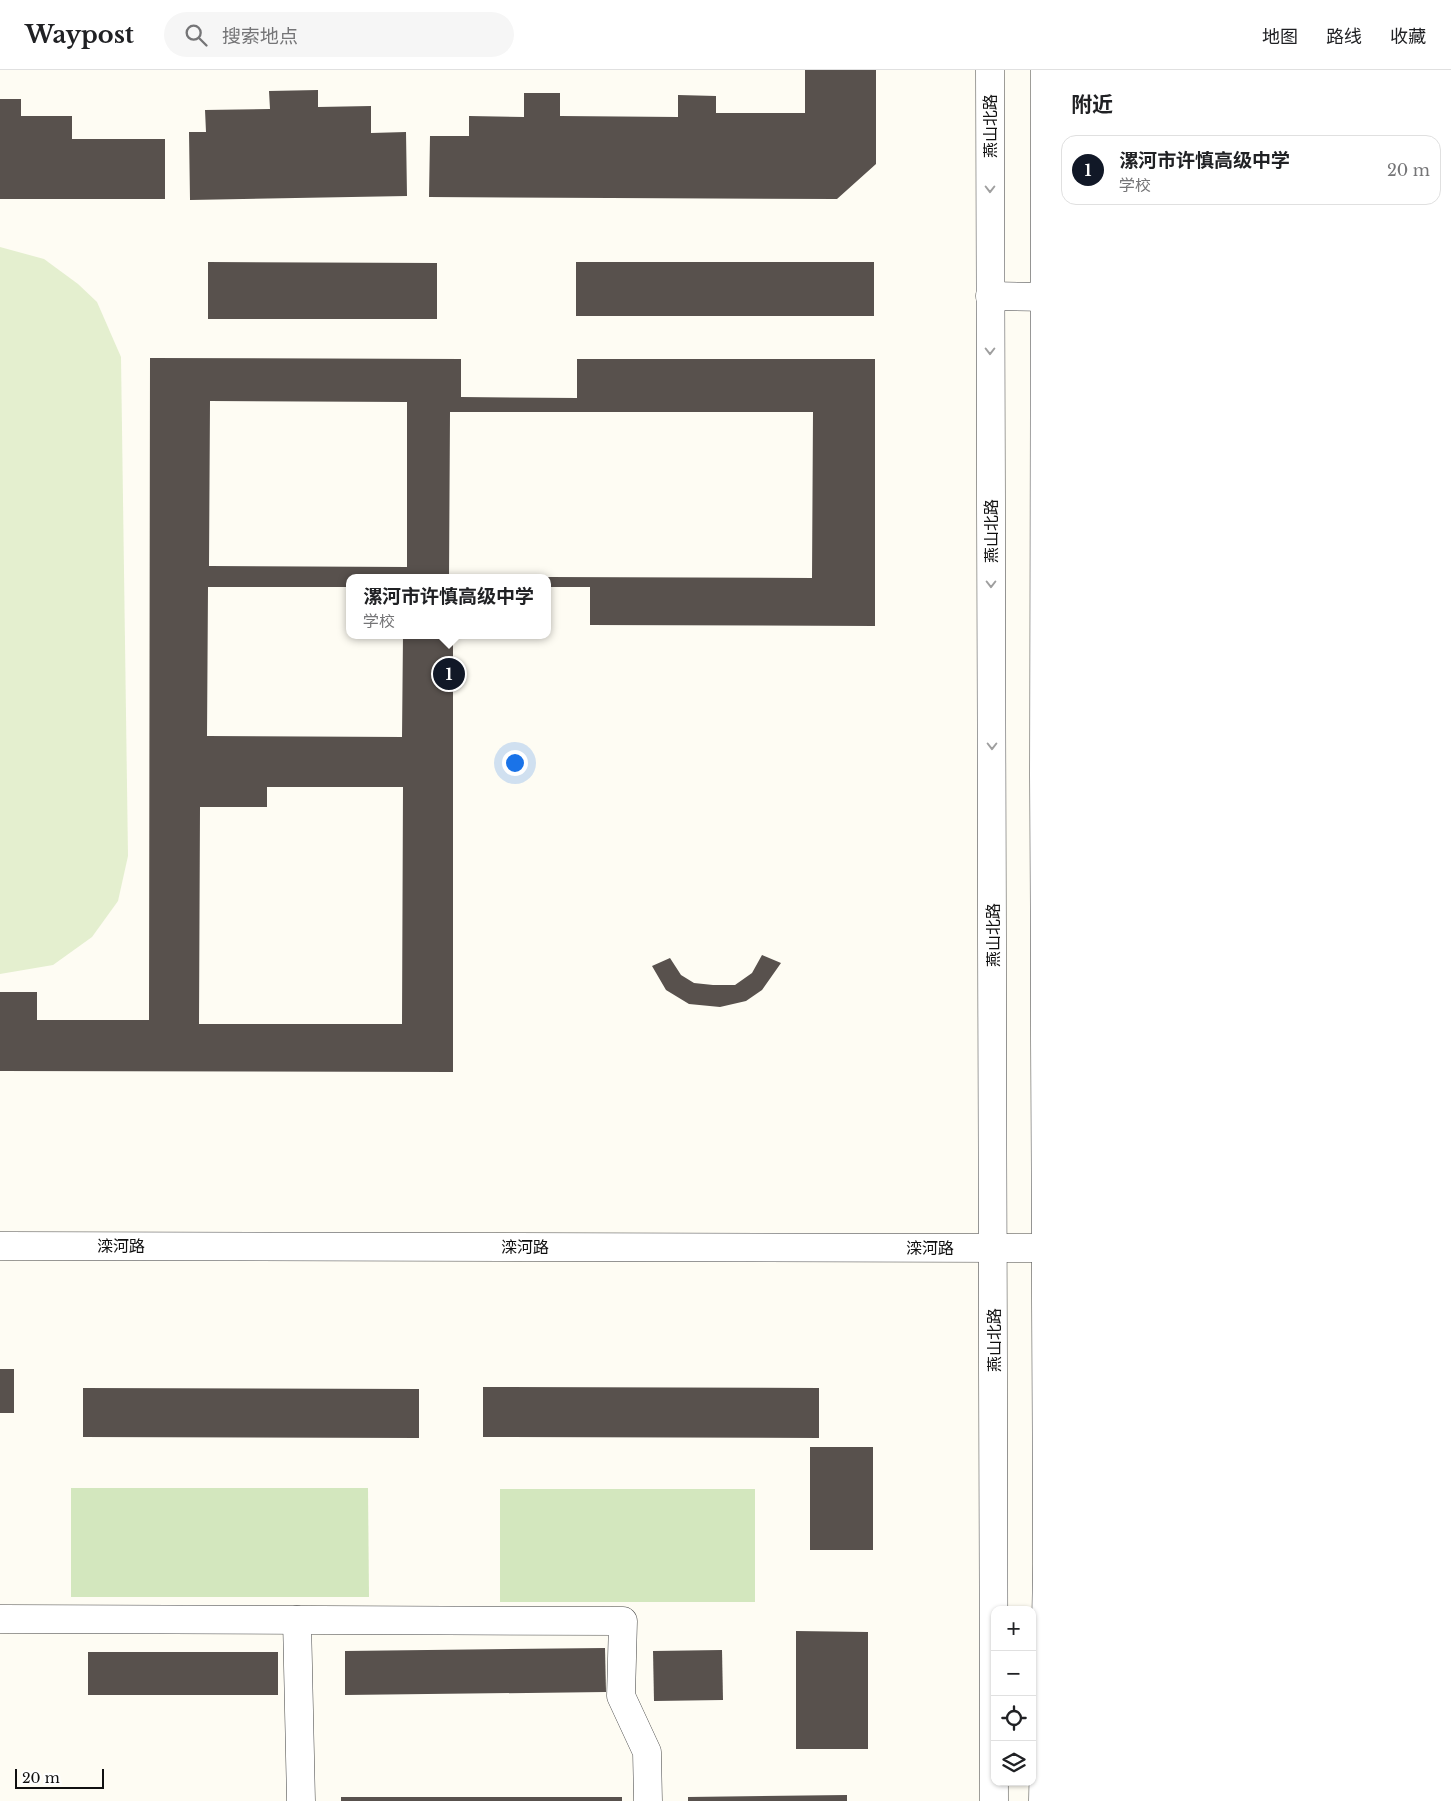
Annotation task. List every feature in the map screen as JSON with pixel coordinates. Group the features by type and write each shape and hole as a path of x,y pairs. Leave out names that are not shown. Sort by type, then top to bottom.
{"street":[{"name":"燕山北路","path":"990,70 994,1801"},
{"path":"1043,1801 1049,1248 1046,70"},
{"path":"990,296 1047,297"},
{"name":"滦河路","path":"0,1246 1049,1248"},
{"path":"0,1619 623,1621 621,1696 648,1752 648,1801"},
{"path":"297,1620 301,1801"}],"green space":[{"path":"0,247 44,259 78,284 97,302 121,357 128,856 118,901 92,937 53,965 0,974"},
{"path":"71,1488 368,1488 369,1597 71,1597"},
{"path":"500,1489 755,1489 755,1602 500,1602"}],"building":[{"path":"805,70 876,70 876,164 837,199 429,197 430,136 469,136 469,116 524,117 524,93 560,93 560,116 678,117 678,95 716,96 716,113 805,113"},
{"path":"318,90 318,107 371,106 371,133 406,132 407,196 190,200 189,132 206,132 205,110 270,109 269,91"},
{"path":"0,99 21,99 21,116 72,116 72,139 165,139 165,199 0,199"},
{"path":"208,262 437,263 437,319 208,319"},
{"path":"576,262 874,262 874,316 576,316"},
{"path":"150,358 461,359 461,397 577,398 577,359 875,359 875,626 590,625 590,587 551,587 551,577 812,578 813,412 450,412 449,574 346,574 346,587 208,587 207,736 402,737 403,639 453,639 453,1072 0,1071 0,992 37,992 37,1020 149,1020","holes":["210,401 407,402 407,567 209,566","267,787 403,787 402,1024 199,1024 200,807 267,807"]},
{"path":"762,955 781,963 762,990 746,1001 720,1007 689,1004 666,990 652,966 670,958 681,975 694,983 735,985 752,973"},
{"path":"0,1369 14,1369 14,1413 0,1413"},
{"path":"483,1387 819,1388 819,1438 483,1437"},
{"path":"83,1388 419,1389 419,1438 83,1437"},
{"path":"810,1447 873,1447 873,1550 810,1550"},
{"path":"796,1631 868,1632 868,1749 796,1749"},
{"path":"605,1648 606,1692 345,1695 345,1651"},
{"path":"722,1650 723,1700 654,1701 653,1651"},
{"path":"88,1652 278,1652 278,1695 88,1695"},
{"path":"847,1795 847,1801 688,1801 688,1797"},
{"path":"341,1797 622,1797 622,1801 341,1801"}],"place":[{"name":"漯河市许慎高级中学","path":"449,674"}]}
